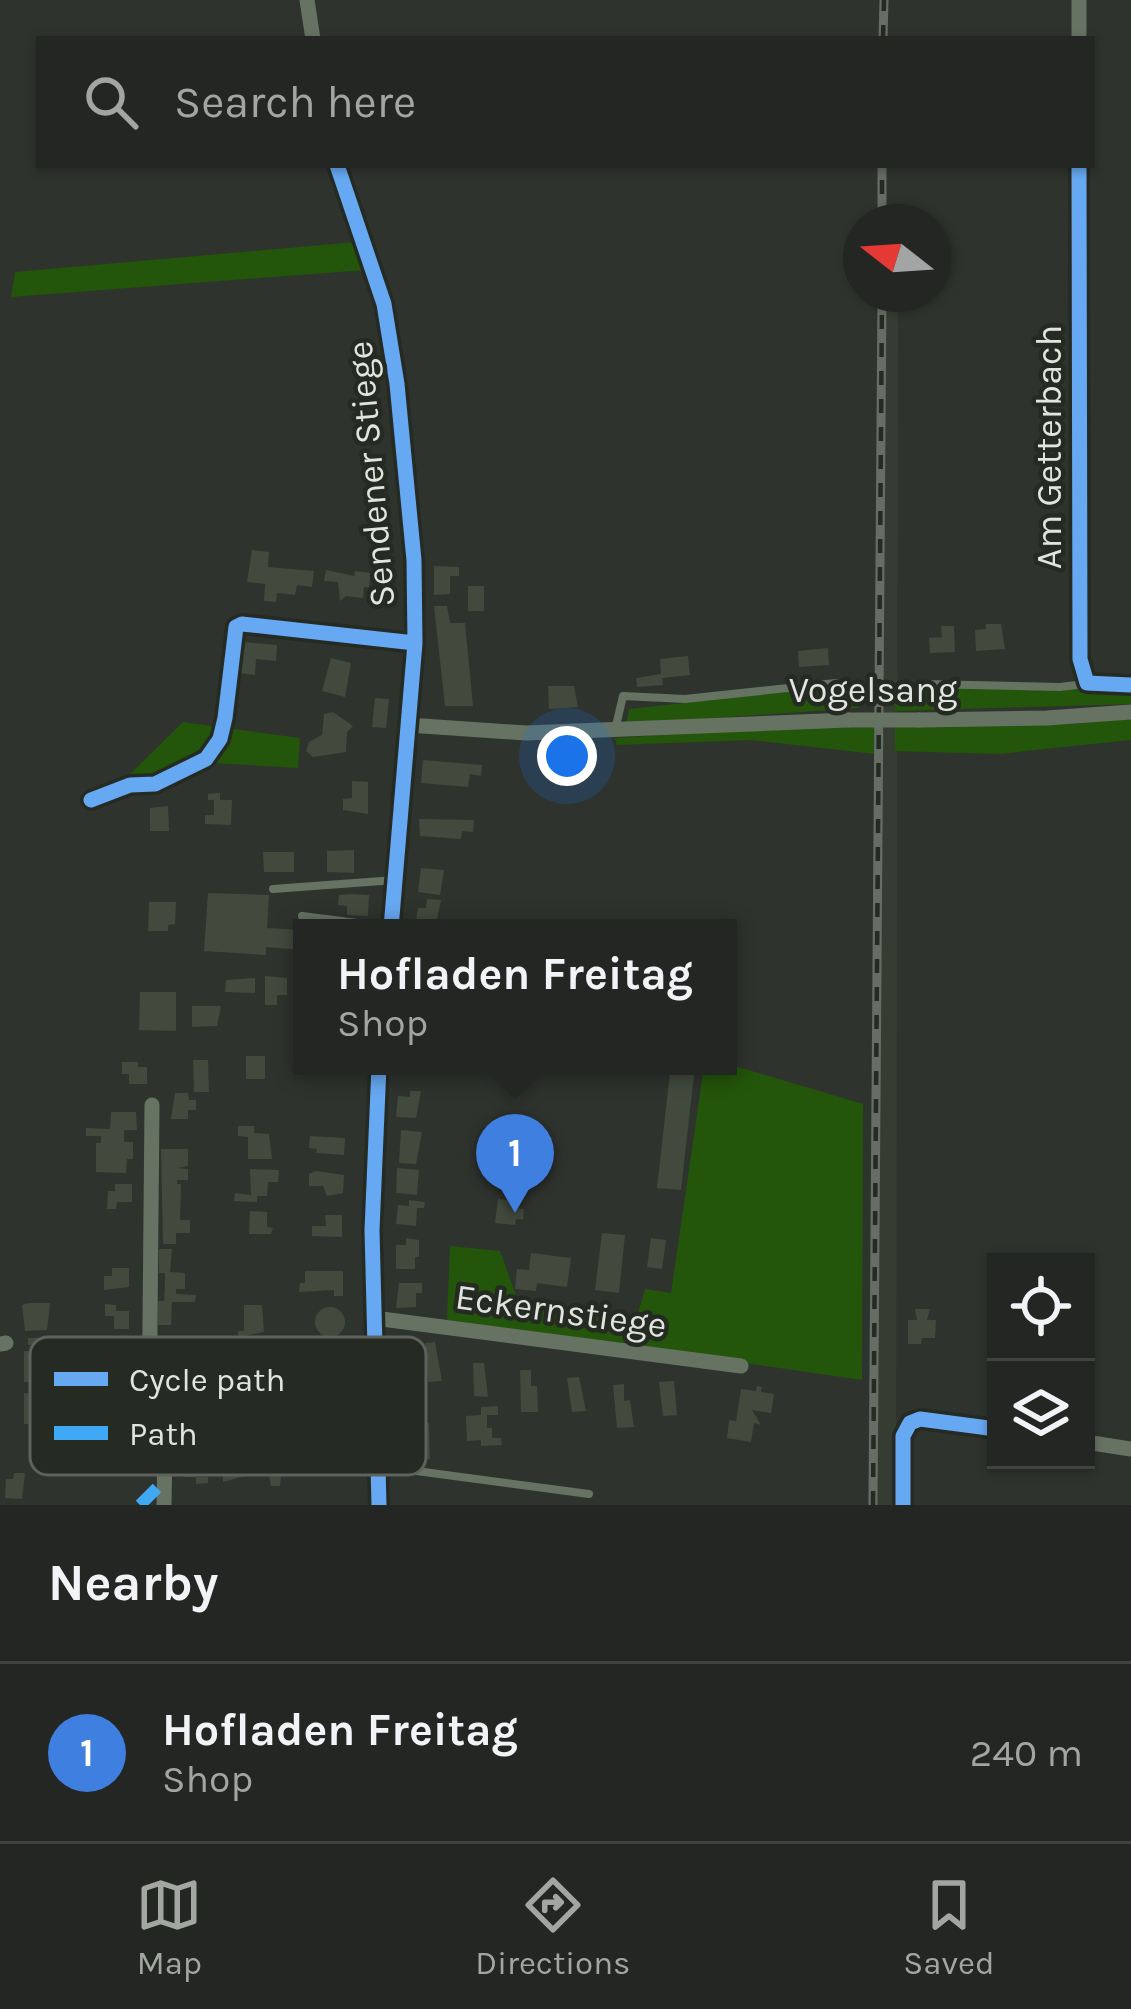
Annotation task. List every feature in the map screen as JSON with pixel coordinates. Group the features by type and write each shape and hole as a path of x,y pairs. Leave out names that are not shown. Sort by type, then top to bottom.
{"street":[{"path":"307,0 313,36"},
{"path":"1079,0 1079,36"},
{"name":"Sendener Stiege","path":"339,168 376,272 397,384 414,560 415,643 392,919"},
{"name":"Am Getterbach","path":"1079,168 1079,659 1087,683"},
{"path":"1087,683 1131,686"},
{"name":"Vogelsang","path":"408,725 526,733 754,721 1047,718 1131,712"},
{"path":"374,1337 372,1207 379,1075"},
{"path":"148,1337 152,1105"},
{"name":"Eckernstiege","path":"374,1318 741,1366"},
{"path":"903,1505 904,1436 910,1423 920,1419 987,1429"},
{"path":"1095,1443 1131,1449"},
{"path":"164,1475 164,1505"},
{"path":"377,1475 379,1505"}],"lane":[{"name":"Vogelsang","path":"615,731 623,696 685,699 836,683"},
{"path":"924,684 1060,687 1087,683"},
{"path":"273,889 395,880"},
{"path":"302,916 326,919"},
{"path":"426,1472 589,1494"}],"shaded area":[{"path":"878,312 898,312 896,1505 868,1505"}],"green space":[{"path":"356,242 366,270 11,297 15,272"},
{"path":"858,684 859,708 626,724 629,709"},
{"path":"1131,686 1131,704 895,711 895,688"},
{"path":"1131,718 1131,740 998,754 895,751 895,726 1075,724"},
{"path":"183,722 300,738 298,768 213,763 119,785"},
{"path":"875,727 875,754 751,740 617,745 615,738 755,729"},
{"path":"737,1067 863,1104 862,1380 447,1320 450,1246 500,1251 517,1298 637,1316 645,1289 671,1293 703,1075 737,1075"}],"building":[{"path":"252,550 269,552 268,567 314,571 312,587 297,585 295,595 277,593 276,602 264,601 265,584 247,582"},
{"path":"434,566 459,567 459,576 450,576 450,594 434,595"},
{"path":"326,570 354,576 355,571 371,573 363,598 346,596 340,601 338,582 324,581"},
{"path":"468,586 484,586 484,611 468,611"},
{"path":"434,606 447,606 450,623 465,623 473,706 445,706"},
{"path":"986,624 1001,624 1005,649 976,651 975,630 986,629"},
{"path":"941,626 954,626 955,652 930,653 929,638 942,637"},
{"path":"241,642 277,645 276,661 256,659 255,675 238,673"},
{"path":"828,648 829,665 799,667 798,651"},
{"path":"688,656 690,675 662,678 663,685 637,687 636,678 661,674 660,659"},
{"path":"331,658 351,663 345,697 322,691"},
{"path":"548,686 574,686 578,707 549,709"},
{"path":"375,698 389,699 386,728 372,727"},
{"path":"333,712 353,726 347,732 346,752 313,757 306,751 309,742 322,735 324,714"},
{"path":"423,760 482,765 481,776 470,774 468,787 421,783"},
{"path":"352,781 368,782 368,814 343,810 343,799 352,798"},
{"path":"220,793 220,800 232,800 231,825 205,824 205,815 214,815 214,800 208,800 208,794"},
{"path":"168,806 169,831 150,831 150,808"},
{"path":"419,819 474,820 473,832 462,831 461,839 420,836"},
{"path":"354,850 354,873 327,872 327,851"},
{"path":"263,852 294,852 294,872 264,872"},
{"path":"421,868 444,870 440,895 418,892"},
{"path":"208,893 269,895 267,928 293,929 293,949 266,947 266,955 204,951"},
{"path":"339,895 369,895 368,916 347,915 347,906 338,905"},
{"path":"427,899 441,900 437,919 416,919 418,908 426,908"},
{"path":"149,902 176,902 175,924 168,925 168,931 148,931"},
{"path":"265,976 287,978 287,995 277,995 277,1005 265,1005"},
{"path":"255,978 255,993 225,992 226,980"},
{"path":"140,992 176,992 176,1031 139,1030"},
{"path":"192,1006 221,1006 217,1026 192,1027"},
{"path":"246,1056 265,1056 265,1079 246,1079"},
{"path":"193,1060 208,1060 209,1092 194,1092"},
{"path":"122,1062 147,1067 147,1084 129,1084 129,1074 122,1074"},
{"path":"670,1075 694,1075 681,1190 657,1188"},
{"path":"410,1091 421,1091 416,1118 396,1117 398,1096 410,1097"},
{"path":"175,1093 188,1093 189,1100 196,1100 196,1110 188,1110 188,1119 171,1119"},
{"path":"111,1112 136,1112 137,1130 124,1130 124,1142 133,1142 133,1159 127,1159 126,1173 96,1172 96,1143 101,1143 101,1136 86,1136 86,1128 110,1129"},
{"path":"238,1126 254,1126 254,1133 269,1134 272,1159 248,1159 248,1137 238,1136"},
{"path":"401,1130 422,1132 416,1164 399,1163"},
{"path":"310,1136 345,1138 344,1155 316,1153 317,1149 309,1148"},
{"path":"161,1149 188,1149 188,1166 177,1168 188,1169 188,1180 177,1180 177,1184 181,1184 180,1220 190,1220 190,1233 176,1233 176,1244 163,1244"},
{"path":"397,1168 419,1170 417,1195 396,1193"},
{"path":"250,1169 279,1170 278,1182 268,1182 267,1196 257,1196 257,1202 234,1201 235,1193 251,1195"},
{"path":"309,1174 344,1175 343,1193 327,1196 323,1186 309,1186"},
{"path":"115,1184 132,1184 132,1202 117,1202 116,1209 107,1209 108,1191 115,1191"},
{"path":"498,1199 518,1201 517,1208 524,1209 523,1219 516,1219 515,1225 495,1223"},
{"path":"409,1200 425,1202 424,1208 417,1208 416,1226 396,1224 398,1205 409,1206"},
{"path":"250,1211 267,1212 271,1234 249,1234"},
{"path":"325,1215 342,1215 342,1237 312,1236 312,1226 326,1226"},
{"path":"602,1233 625,1235 619,1293 595,1290"},
{"path":"406,1238 419,1240 419,1257 415,1257 415,1269 396,1269 396,1245 406,1245"},
{"path":"651,1238 666,1240 662,1269 647,1267"},
{"path":"159,1249 172,1249 170,1272 185,1273 185,1289 176,1289 176,1294 196,1295 195,1302 172,1302 171,1325 158,1325 158,1301 164,1301 165,1283 165,1273 159,1273"},
{"path":"531,1253 571,1258 567,1287 537,1283 536,1291 515,1289 517,1269 529,1270"},
{"path":"112,1268 129,1268 129,1287 104,1290 104,1276 112,1276"},
{"path":"305,1271 343,1271 343,1296 334,1296 334,1290 299,1292"},
{"path":"399,1283 422,1283 416,1307 396,1308"},
{"path":"50,1303 47,1330 25,1331 22,1305"},
{"path":"105,1304 116,1305 116,1311 129,1311 129,1329 114,1329 114,1316 105,1316"},
{"path":"244,1305 262,1305 264,1332 238,1337 238,1331 244,1331"},
{"path":"330,1307 345,1322 330,1337 315,1322"},
{"path":"915,1309 930,1309 927,1320 936,1320 935,1338 908,1344 908,1320 917,1320"},
{"path":"435,1342 442,1381 428,1382 426,1343"},
{"path":"24,1351 30,1351 30,1382 24,1382"},
{"path":"473,1363 484,1363 488,1397 474,1396"},
{"path":"520,1370 531,1370 538,1412 521,1412"},
{"path":"579,1377 586,1411 572,1412 567,1378"},
{"path":"674,1381 677,1415 663,1416 659,1382"},
{"path":"624,1384 624,1401 630,1400 634,1427 617,1428 613,1385"},
{"path":"757,1386 762,1387 761,1392 774,1394 771,1413 752,1410 761,1425 754,1423 751,1442 727,1438 729,1420 736,1421 741,1389 756,1391"},
{"path":"24,1393 30,1393 30,1424 24,1424"},
{"path":"498,1406 498,1415 487,1415 487,1428 492,1428 492,1438 501,1438 502,1445 467,1441 466,1416 481,1415 481,1407"},
{"path":"429,1423 430,1459 426,1459"},
{"path":"14,1473 25,1473 22,1499 5,1498 6,1479 13,1479"},
{"path":"197,1475 208,1477 208,1483 196,1484 196,1477 184,1477"},
{"path":"269,1475 281,1475 280,1486 271,1486"}],"railway":[{"path":"883,36 884,0"},
{"path":"882,168 882,204"},
{"path":"873,1505 882,312"}],"marked path":[{"path":"140,1505 163,1482"}],"cycle path":[{"path":"338,168 384,304 397,384 414,560 415,643 392,919"},
{"path":"1079,168 1080,659 1087,683 1131,685"},
{"path":"91,800 130,785 155,784 206,759 220,739 236,627 242,624 415,643"},
{"path":"375,1337 372,1230 379,1075"},
{"path":"903,1505 903,1436 910,1423 920,1419 987,1428"},
{"path":"378,1475 379,1505"}],"place":[{"name":"Hofladen Freitag","path":"515,1213"}]}
